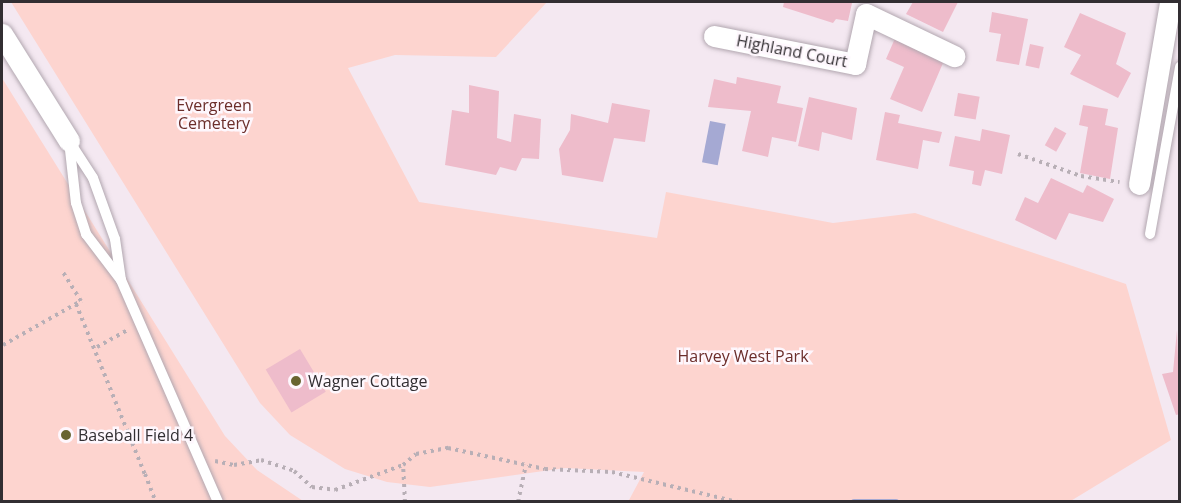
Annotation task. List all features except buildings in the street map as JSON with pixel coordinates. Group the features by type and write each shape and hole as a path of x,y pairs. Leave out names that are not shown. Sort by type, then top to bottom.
{"street":[{"path":"1139,184 1170,2"},
{"name":"Highland Court","path":"714,36 855,64 868,8 954,56"},
{"path":"2,34 69,141"}],"lane":[{"path":"1150,234 1179,66"},
{"path":"69,141 76,203 86,234 121,280 201,457 218,501"},
{"path":"69,141 93,178 115,239 121,280"}],"path":[{"path":"1018,154 1081,176 1139,184"},
{"path":"3,345 81,301 62,270"},
{"path":"76,304 97,347 156,501"},
{"path":"97,347 141,324"},
{"path":"201,457 234,465 261,460 294,471 312,487 335,490 403,465 416,454 448,448 526,465 612,472 738,501"},
{"path":"403,465 405,501"},
{"path":"518,501 526,465"}],"green space":[{"name":"Harvey West Park","path":"11,2 547,2 496,57 395,55 348,68 419,202 657,238 666,192 833,223 915,213 1126,284 1171,440 1069,502 628,502 644,472 565,468 430,487 387,482 345,469 290,435 260,403"},
{"path":"2,78 225,436 257,470 303,501 2,501"}],"water":[{"path":"710,121 726,124 718,165 702,162"}],"waterway":[{"path":"854,502 896,502"}],"place":[{"name":"Wagner Cottage","path":"296,381"},
{"name":"Baseball Field 4","path":"66,435"}],"park label":[{"name":"Evergreen Cemetery","path":"214,114"}]}
